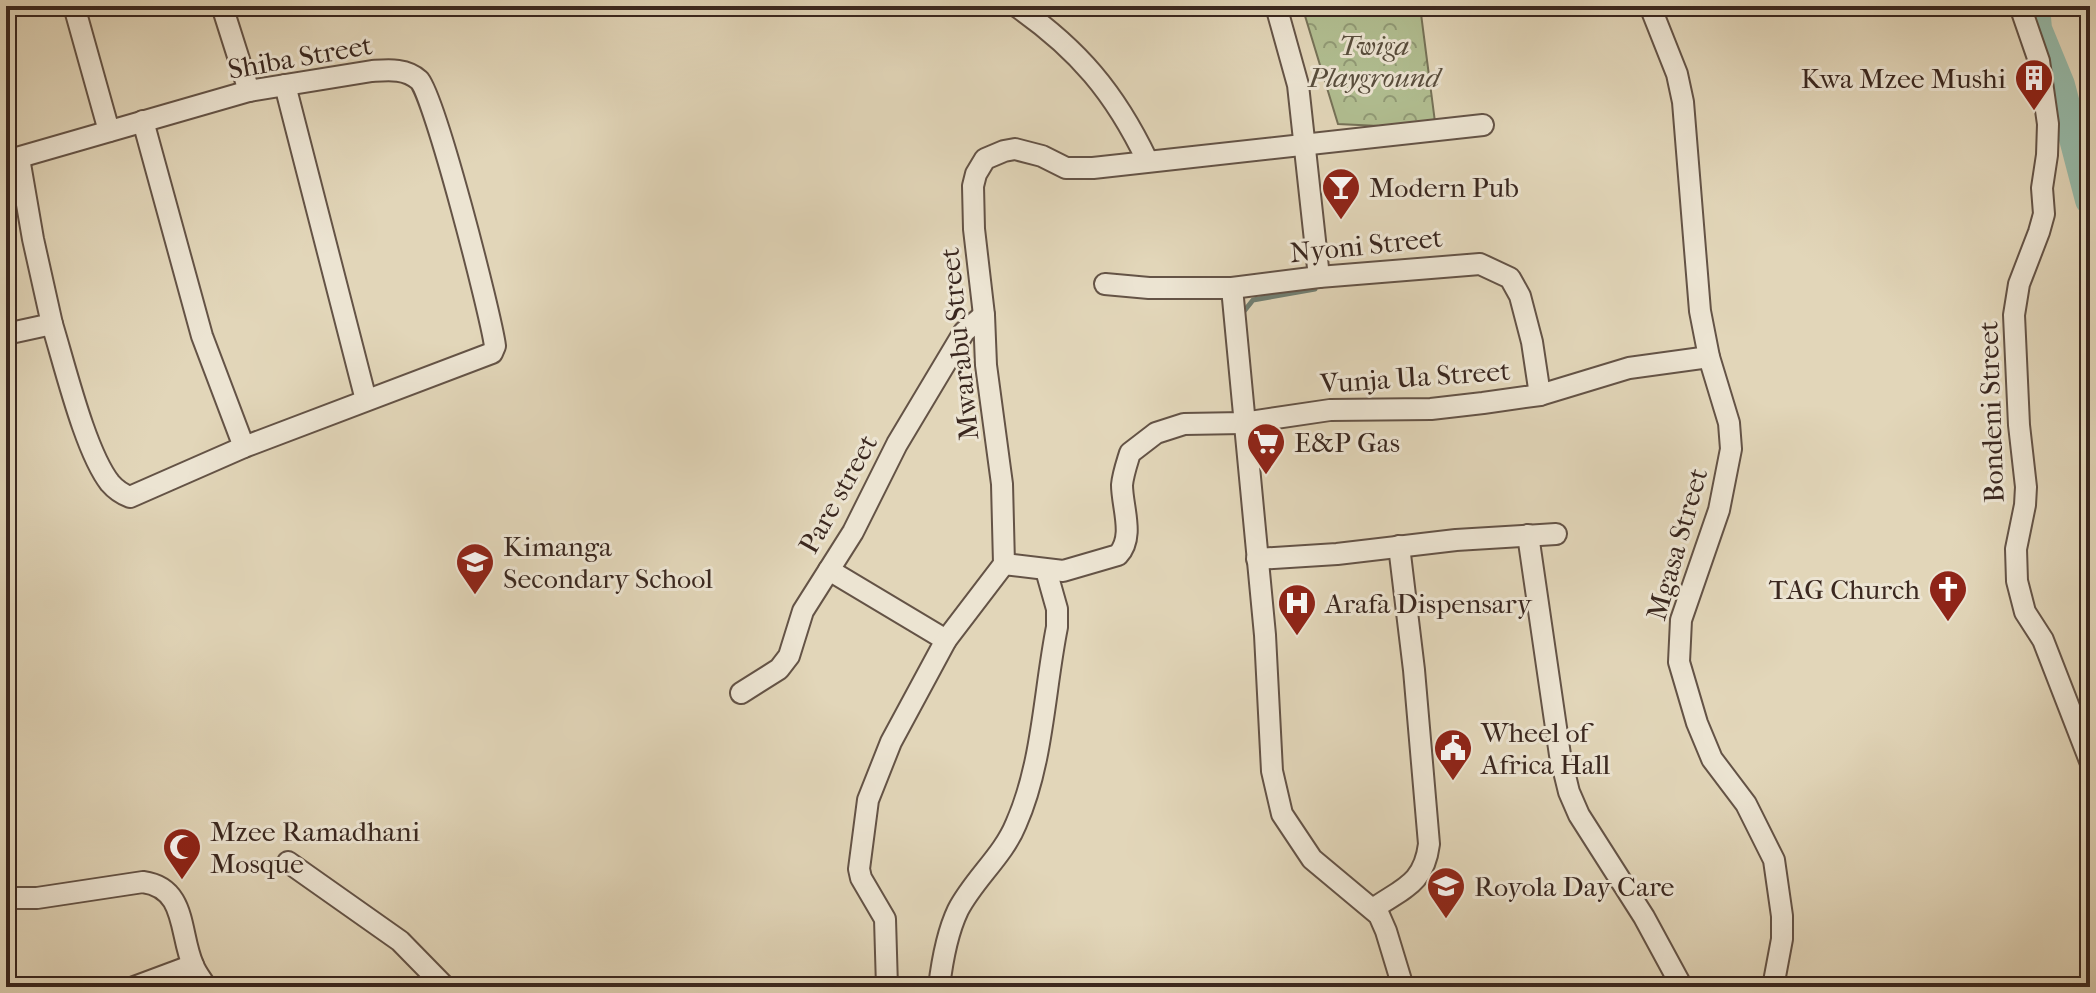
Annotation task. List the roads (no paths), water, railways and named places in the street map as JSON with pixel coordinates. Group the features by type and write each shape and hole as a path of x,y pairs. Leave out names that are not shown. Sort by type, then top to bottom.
{"street":[{"path":"74,6 109,131"},
{"path":"222,6 249,91"},
{"path":"1016,6 1038,21 1095,73 1130,125 1147,160"},
{"path":"1276,6 1298,85 1319,277"},
{"name":"Mgasa Street","path":"1650,6 1677,74 1683,102 1700,311 1709,357 1729,423 1731,449 1719,510 1681,620 1679,662 1697,723 1712,759 1746,804 1774,860 1782,939 1773,987"},
{"name":"Bondeni Street","path":"2020,6 2039,61 2048,124 2042,188 2044,214 2019,284 2014,315 2019,425 2026,487 2016,549 2017,581 2025,612 2043,640 2090,761"},
{"name":"Shiba Street","path":"12,159 249,91 392,70 409,73 421,81 432,103 469,241 494,338 492,353 366,400"},
{"path":"12,159 52,324 95,454 111,484 121,494 130,497 244,447 366,400 285,85"},
{"path":"143,121 202,336 244,447"},
{"name":"Mwarabu Street","path":"1004,564 1002,484 986,365 984,315 974,229 973,186 979,166 985,159 1015,149 1042,156 1066,168 1483,125"},
{"name":"Nyoni Street","path":"1105,284 1149,288 1232,288 1319,277 1480,264 1510,278 1520,296 1532,342 1540,395"},
{"path":"1232,288 1265,635 1272,771 1282,814 1312,859 1373,909 1386,931 1403,987"},
{"name":"Pare street","path":"741,693 785,662 803,611 853,532 897,444 964,332 984,315"},
{"path":"6,334 52,324"},
{"name":"Vunja Ua Street","path":"1046,570 1074,569 1097,563 1125,549 1127,533 1122,485 1130,453 1156,433 1184,424 1243,423 1330,410 1431,409 1540,395 1629,368 1709,357"},
{"path":"1257,559 1556,534"},
{"path":"1528,535 1560,755 1569,792 1579,815 1644,917 1682,987"},
{"path":"1373,909 1419,877 1427,863 1429,844 1414,670 1399,546"},
{"path":"887,987 885,919 859,869 864,815 877,773 946,640 1004,564 1046,570 1057,609 1057,627 1030,784 1006,843 958,910 939,987"},
{"path":"829,570 946,640"},
{"path":"288,862 378,923 445,987"},
{"path":"6,898 37,898 143,882 156,884 173,898 193,965 206,987"},
{"path":"134,987 193,965"}],"waterway":[{"path":"2035,6 2037,29 2060,85 2090,200"},
{"path":"1241,315 1253,300 1315,289"}],"place":[{"name":"Kwa Mzee Mushi","path":"2034,112"},
{"name":"Modern Pub","path":"1341,221"},
{"name":"E&P Gas","path":"1266,476"},
{"name":"Kimanga Secondary School","path":"475,596"},
{"name":"TAG Church","path":"1948,623"},
{"name":"Arafa Dispensary","path":"1297,637"},
{"name":"Wheel of Africa Hall","path":"1453,782"},
{"name":"Mzee Ramadhani Mosque","path":"182,881"},
{"name":"Royola Day Care","path":"1446,920"}],"park label":[{"name":"Twiga Playground","path":"1374,61"}]}
